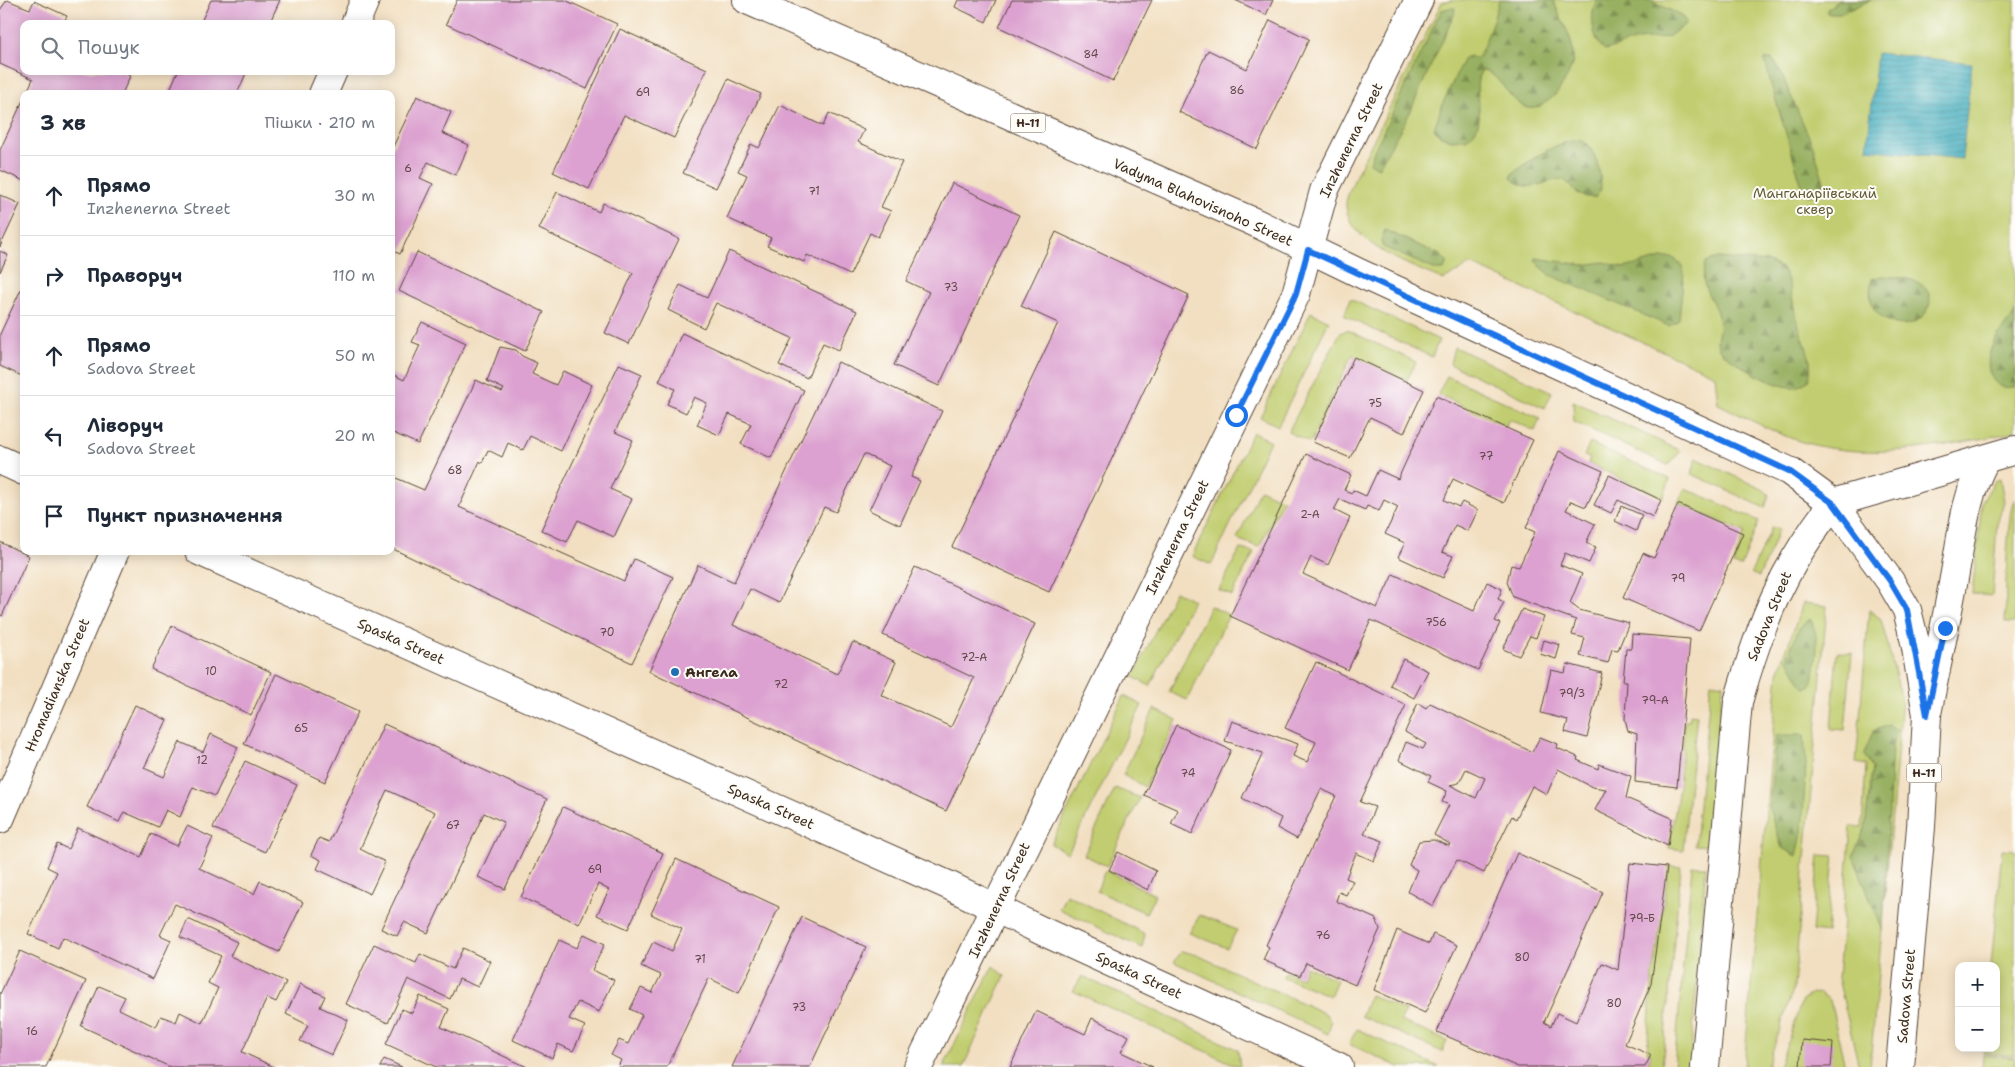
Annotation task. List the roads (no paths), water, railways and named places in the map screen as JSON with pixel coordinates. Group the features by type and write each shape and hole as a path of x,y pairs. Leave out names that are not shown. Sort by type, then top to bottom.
{"street":[{"path":"356,20 365,0"},
{"name":"Vadyma Blahovisnoho Street","path":"747,0 1254,222 1308,250 1789,471 1833,503"},
{"name":"Inzhenerna Street","path":"918,1067 1296,294 1324,191 1419,0"},
{"path":"325,90 331,75"},
{"path":"1833,503 2015,450"},
{"path":"0,460 20,469"},
{"name":"Sadova Street","path":"1900,1067 1921,827 1927,715 1955,576 1965,508 1975,479 1985,460"},
{"name":"Sadova Street","path":"1705,1067 1738,702 1755,644 1771,603 1787,570 1833,503 1890,581 1907,610 1927,715"},
{"name":"Hromadianska Street","path":"0,819 113,555"},
{"name":"Spaska Street","path":"208,555 948,885 1339,1067"}],"water":[{"path":"1877,53 1972,63 1962,159 1867,149"}],"place":[{"name":"Ангела","path":"675,672"}],"park label":[{"name":"Манганаріївський сквер","path":"1815,202"}]}
